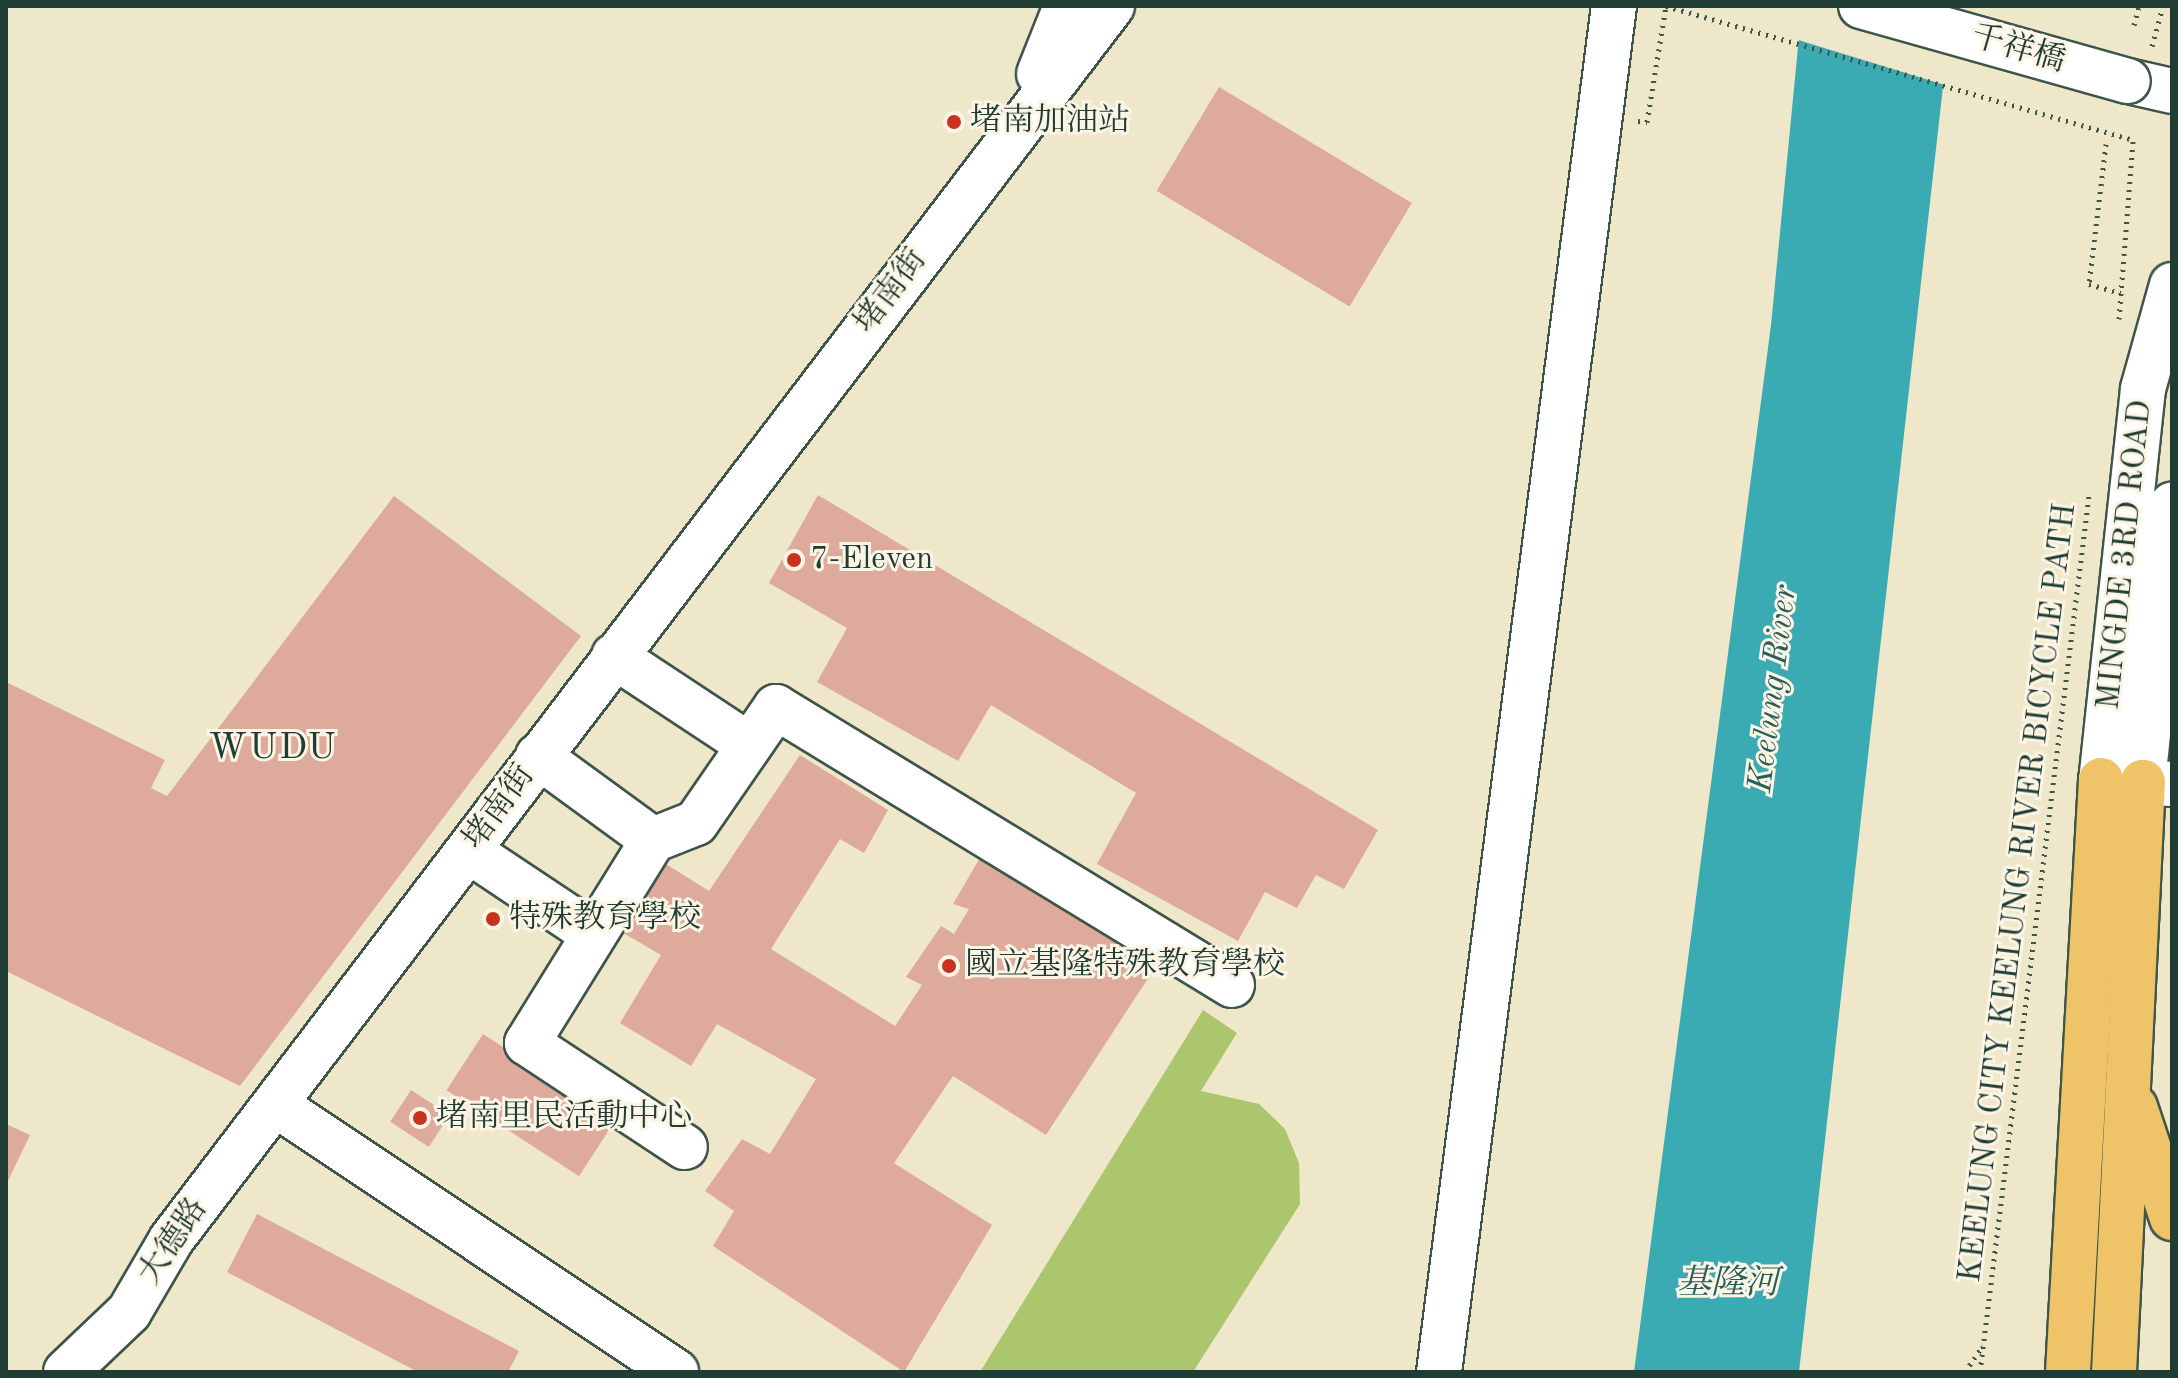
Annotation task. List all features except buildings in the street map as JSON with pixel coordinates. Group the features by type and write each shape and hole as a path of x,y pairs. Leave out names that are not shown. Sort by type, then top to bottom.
{"highway":[{"path":"2114,1372 2124,1067 2139,782"},
{"path":"2068,1372 2139,782"},
{"path":"2124,1067 2172,1218"}],"street":[{"name":"堵南街","path":"1016,128 1066,6"},
{"name":"堵南街","path":"276,1105 614,656 1112,6"},
{"path":"1439,1372 1614,6"},
{"name":"千祥橋","path":"1861,6 2140,66 2172,91"},
{"name":"MINGDE 3RD ROAD","path":"2139,782 2143,389 2172,285"},
{"name":"MINGDE 3RD ROAD","path":"2139,782 2172,505"},
{"path":"614,656 749,745"},
{"path":"685,1147 527,1043 592,933 653,840 696,823 776,707 1232,985"},
{"path":"538,756 653,840"},
{"path":"469,851 592,933"},
{"path":"276,1105 676,1372"},
{"name":"大德路","path":"66,1372 129,1312 171,1240 276,1105"}],"path":[{"path":"1627,119 1647,122 1666,6 2133,140 2118,337"},
{"path":"2134,25 2139,6"},
{"path":"2140,66 2163,6"},
{"path":"2106,144 2089,284 2121,293"},
{"name":"KEELUNG CITY KEELUNG RIVER BICYCLE PATH","path":"1980,1372 2091,491"},
{"path":"1965,1372 1986,1340"}],"green space":[{"path":"1203,1010 1237,1033 1201,1091 1259,1104 1285,1129 1299,1163 1300,1204 1193,1372 980,1372"}],"water":[{"name":"基隆河","path":"1802,6 1952,6 1799,1372 1634,1372 1771,325"}],"pier":[{"path":"1798,6 1956,6 1948,86 1795,39"}],"place":[{"name":"堵南加油站","path":"954,122"},
{"name":"7-Eleven","path":"794,560"},
{"name":"特殊教育學校","path":"493,919"},
{"name":"國立基隆特殊教育學校","path":"949,966"},
{"name":"堵南里民活動中心","path":"420,1118"}],"district":[{"name":"WUDU","path":"273,750"}],"water label":[{"name":"Keelung River","path":"1774,689"}]}
